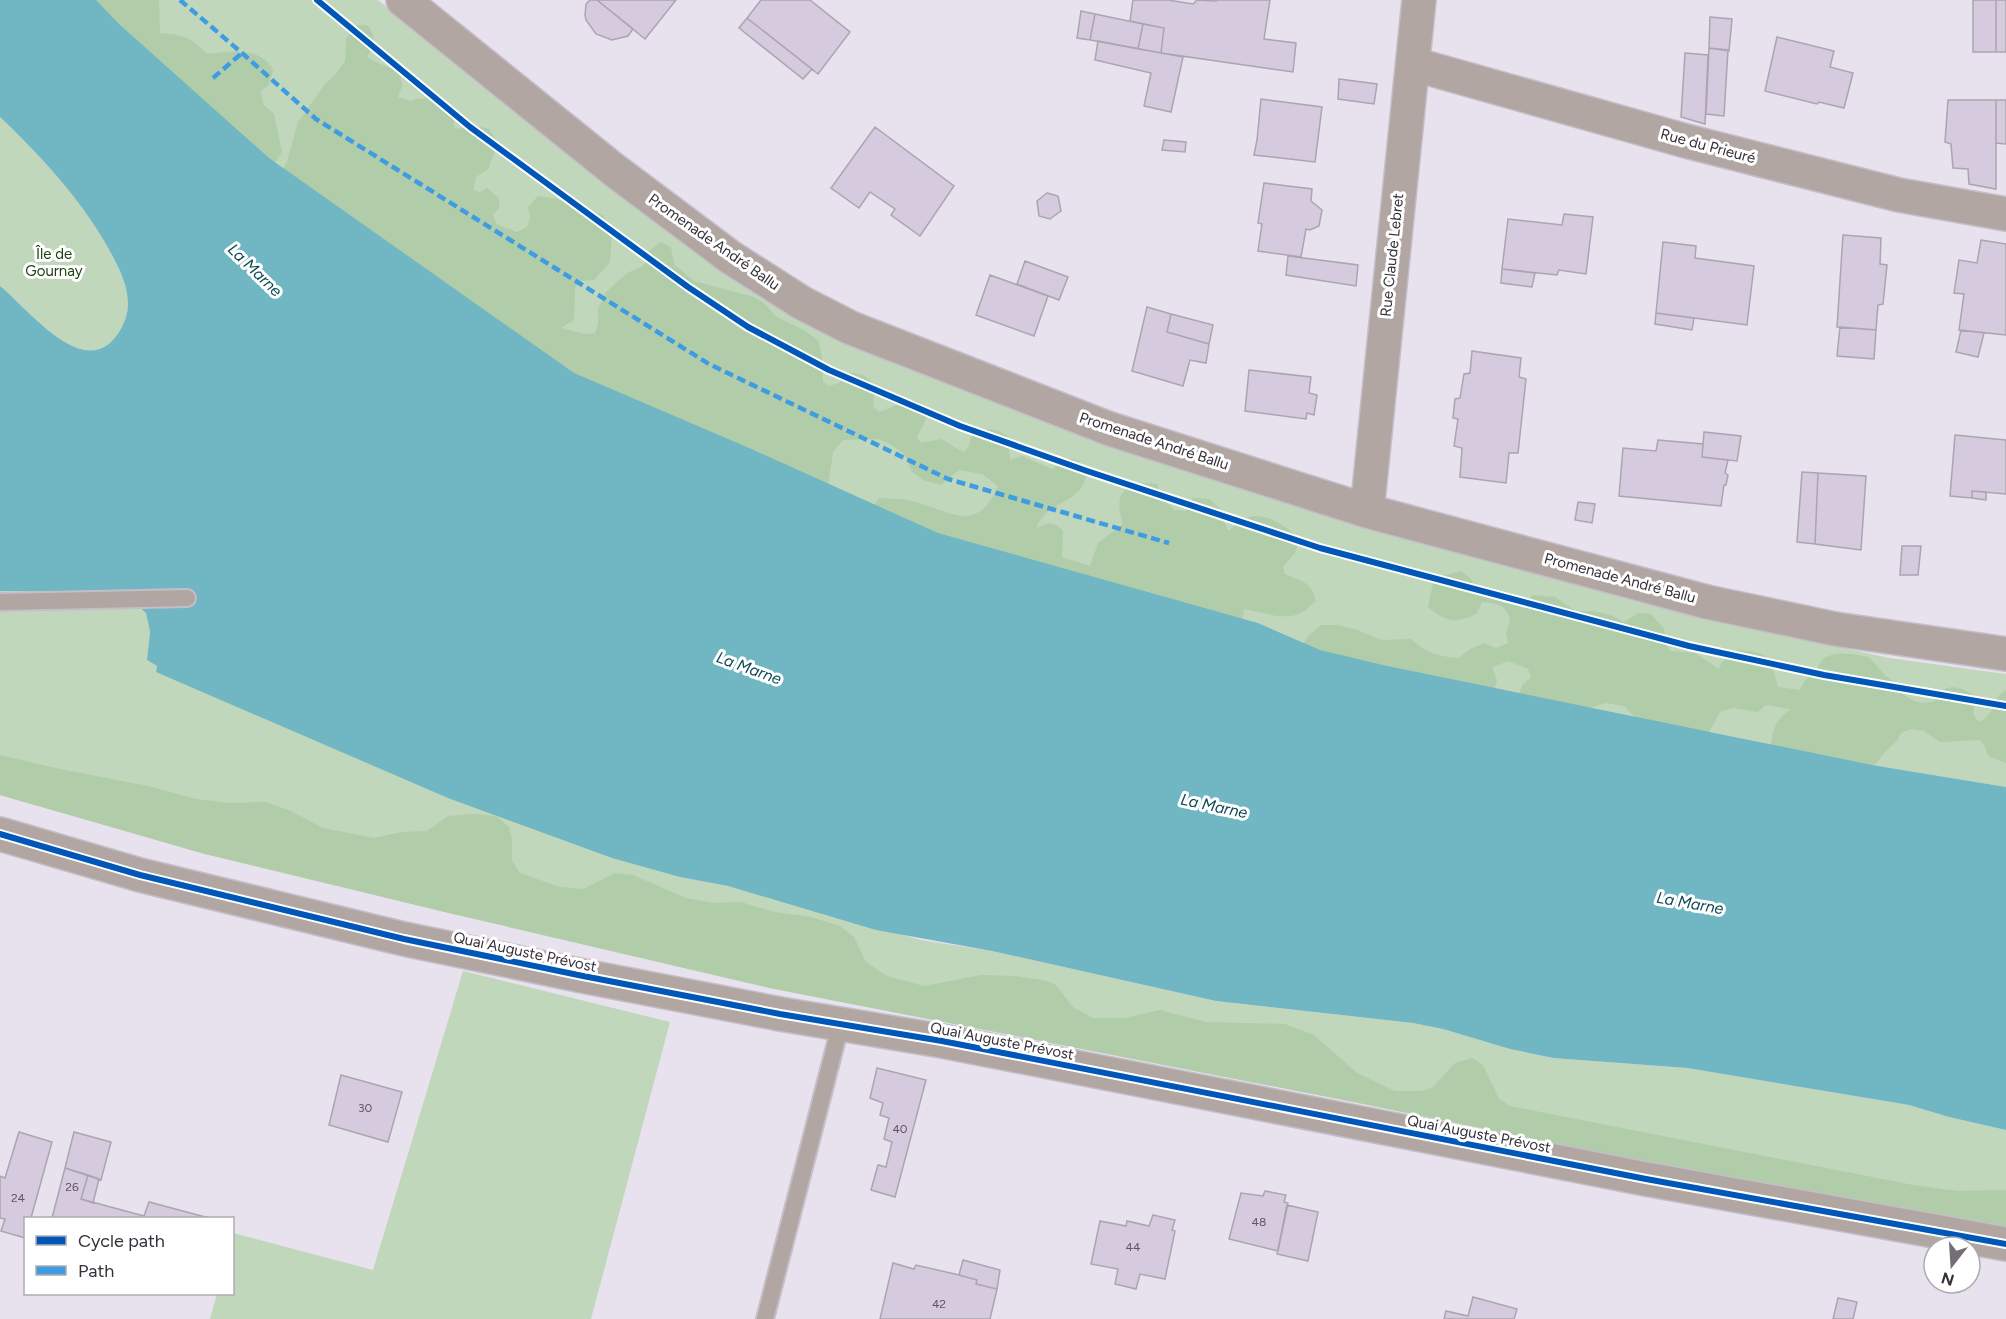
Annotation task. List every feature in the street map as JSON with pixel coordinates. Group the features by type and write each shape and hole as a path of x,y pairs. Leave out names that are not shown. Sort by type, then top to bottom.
{"street":[{"name":"Promenade André Ballu","path":"403,0 614,170 730,256 802,303 851,328 1110,429 1367,511 1707,602 1835,629 2006,654"},
{"name":"Rue Claude Lebret","path":"1367,511 1419,0"},
{"name":"Rue du Prieuré","path":"1413,64 1686,141 1899,195 2006,214"},
{"name":"Quai Auguste Prévost","path":"0,834 140,875 405,939 583,976 780,1014 942,1041 1646,1179 2006,1244"}],"lane":[{"path":"0,602 187,598"},
{"path":"765,1319 841,1023"}],"green space":[{"path":"19,0 159,0 160,33 186,38 196,43 207,54 235,51 260,57 273,70 269,85 261,91 263,104 274,114 282,152 272,168"},
{"path":"96,0 378,0 472,74 853,346 913,371 1073,429 1530,571 1641,603 1889,658 2006,674 2006,787 1872,765 1387,666 1320,650 1258,623 938,533 574,373 269,158"},
{"path":"357,25 367,25 373,36 373,44 367,57 400,74 402,86 398,97 411,101 427,98 444,102 452,109 455,129 476,126 489,129 498,143 488,169 476,177 473,190 480,192 487,188 499,198 499,208 493,215 497,224 517,232 527,227 530,218 528,207 538,196 557,199 603,215 612,231 610,262 594,280 581,281 575,288 574,320 561,328 585,334 595,333 598,324 598,309 606,292 627,273 641,267 646,262 649,251 660,242 671,247 674,264 694,281 754,297 764,303 775,316 807,332 819,341 823,382 829,386 839,383 846,372 863,375 875,384 873,406 879,412 909,400 914,400 927,408 926,419 917,437 921,443 941,439 964,452 969,446 971,436 986,430 994,430 1008,437 1010,460 1022,456 1052,469 1068,458 1079,461 1087,471 1079,490 1072,497 1048,511 1036,528 1050,524 1063,530 1062,557 1090,566 1098,543 1123,524 1119,504 1124,490 1137,484 1158,484 1159,494 1174,510 1186,511 1193,498 1209,499 1219,508 1228,531 1251,516 1267,518 1289,530 1299,541 1295,553 1283,567 1285,574 1308,585 1316,601 1302,613 1290,616 1270,615 1244,609 1241,627 1112,612 869,511 879,498 907,500 958,516 969,516 980,512 998,486 982,474 959,470 941,485 925,481 912,472 904,454 888,443 877,439 843,440 833,452 827,494 684,457 279,175 287,162 298,122 325,84 345,61 346,39"},
{"name":"Île de Gournay","path":"0,117 67,188 96,228 120,271 127,292 127,313 122,328 108,345 93,351 77,348 60,339 0,286"},
{"path":"1461,571 1471,579 1476,589 1488,596 1521,606 1533,595 1555,597 1576,611 1594,611 1613,616 1624,622 1639,613 1651,614 1664,629 1666,644 1670,651 1695,653 1719,669 1722,662 1736,650 1762,654 1770,662 1778,687 1800,690 1822,660 1842,653 1869,657 1886,676 1896,683 1902,693 1917,702 1934,701 1942,691 1951,687 1965,690 1976,698 1973,712 1975,718 1980,722 1991,711 1998,696 2006,690 2006,763 1988,756 1980,740 1940,742 1924,731 1911,729 1901,733 1875,765 1859,771 1770,750 1775,726 1791,709 1766,705 1758,712 1733,708 1720,712 1706,738 1641,723 1624,706 1605,703 1587,709 1516,703 1522,685 1531,677 1528,669 1509,661 1492,667 1497,680 1492,699 1299,653 1308,636 1321,625 1337,625 1355,629 1381,640 1411,639 1433,653 1459,658 1470,649 1484,643 1496,648 1508,643 1506,633 1510,619 1499,605 1482,602 1476,614 1456,620 1440,616 1428,607 1434,578"},
{"path":"0,591 99,592 136,604 146,613 150,632 147,660 157,666 156,672 680,877 728,886 921,940 992,951 1216,1001 1413,1023 1552,1058 1687,1068 1909,1105 2006,1130 2006,1204 1939,1195 453,914 205,854 0,795"},
{"path":"0,755 148,786 196,799 231,803 266,802 291,811 323,828 374,838 402,832 427,831 448,816 472,814 496,816 509,827 512,839 512,861 520,873 560,887 583,889 615,873 633,875 686,898 715,903 741,902 774,912 811,917 840,926 854,937 866,962 887,976 924,986 981,975 1043,980 1055,984 1073,1007 1093,1018 1125,1018 1160,1010 1206,1022 1285,1024 1314,1035 1357,1073 1395,1091 1421,1091 1432,1088 1455,1063 1472,1058 1483,1065 1499,1099 1510,1106 1913,1185 1958,1191 2006,1190 2006,1230 1807,1195 1353,1102 769,988 453,914 205,854 0,795"},
{"path":"463,971 670,1022 591,1319 210,1319 217,1295 234,1295 234,1233 373,1270"}],"water":[{"name":"La Marne","path":"0,0 96,0 119,24 269,158 574,373 938,533 1258,623 1320,650 1387,666 1872,765 2006,787 2006,1130 1909,1105 1687,1068 1553,1058 1413,1023 1216,1001 992,951 876,930 728,886 680,877 612,858 448,798 156,672 157,666 147,660 150,632 146,613 136,604 99,592 0,591 0,286 43,326 77,348 93,350 108,344 122,327 128,306 127,292 120,271 96,228 67,188 0,117"}],"building":[{"path":"590,0 597,0 633,29 628,36 612,40 596,34 585,15 586,4"},
{"path":"597,0 676,0 645,39"},
{"path":"761,0 810,0 850,32 818,74 747,18"},
{"path":"1133,0 1168,0 1193,4 1197,0 1270,0 1264,39 1296,43 1293,72 1161,53 1164,28 1130,21"},
{"path":"1973,0 1996,0 1996,52 1973,52"},
{"path":"1996,0 2006,0 2006,52 1996,52"},
{"path":"1081,11 1095,14 1090,40 1077,38"},
{"path":"1095,14 1143,24 1138,49 1090,40"},
{"path":"1710,17 1732,19 1729,51 1709,48"},
{"path":"747,18 812,69 803,79 739,28"},
{"path":"1143,24 1164,28 1161,53 1138,49"},
{"path":"1777,37 1834,51 1830,67 1853,73 1844,108 1765,91"},
{"path":"1098,41 1183,57 1171,112 1144,106 1151,73 1095,60"},
{"path":"1709,48 1728,50 1724,116 1706,114"},
{"path":"1685,53 1708,55 1705,124 1681,117"},
{"path":"1339,79 1377,84 1374,104 1338,99"},
{"path":"1261,99 1322,107 1315,162 1254,155"},
{"path":"1948,100 1996,100 1996,189 1969,184 1968,169 1953,168 1951,144 1945,142"},
{"path":"1996,100 2006,100 2006,144 1996,143"},
{"path":"875,127 954,186 920,236 891,215 895,209 870,192 859,208 831,188"},
{"path":"1164,140 1186,142 1185,152 1162,150"},
{"path":"1264,183 1312,189 1311,201 1322,210 1319,226 1310,230 1306,229 1301,257 1258,251 1262,224 1258,223"},
{"path":"1047,193 1058,196 1061,211 1050,219 1039,216 1037,201"},
{"path":"1564,214 1593,217 1586,274 1559,270 1557,275 1502,269 1508,219 1562,225"},
{"path":"1843,235 1881,238 1880,264 1887,265 1883,304 1878,305 1876,330 1837,327"},
{"path":"1981,240 2006,244 2006,335 1959,330 1964,294 1954,293 1959,260 1977,263"},
{"path":"1663,242 1696,246 1695,258 1754,266 1747,325 1656,313"},
{"path":"1288,256 1358,265 1356,286 1286,275"},
{"path":"1025,261 1068,277 1059,300 1017,284"},
{"path":"1502,269 1535,273 1532,287 1501,283"},
{"path":"990,275 1048,296 1034,336 976,315"},
{"path":"1147,307 1171,314 1167,332 1209,344 1206,363 1190,360 1183,386 1132,371"},
{"path":"1656,313 1694,318 1692,330 1655,324"},
{"path":"1171,314 1213,325 1209,344 1167,332"},
{"path":"1840,327 1876,330 1874,359 1837,356"},
{"path":"1961,330 1984,333 1978,357 1956,352"},
{"path":"1472,351 1521,358 1519,377 1526,379 1518,453 1509,453 1506,483 1460,477 1462,448 1454,446 1458,419 1453,418 1455,399 1460,398 1464,374 1470,373"},
{"path":"1249,370 1311,377 1309,393 1317,395 1314,415 1307,413 1306,419 1245,411"},
{"path":"1704,432 1741,436 1737,461 1702,457"},
{"path":"1955,435 2006,440 2006,494 1972,491 1972,498 1950,496"},
{"path":"1658,440 1703,444 1702,457 1728,460 1725,473 1728,475 1721,506 1619,496 1623,448 1656,451"},
{"path":"1802,472 1818,473 1815,544 1797,542"},
{"path":"1818,473 1866,476 1861,550 1815,544"},
{"path":"1972,491 1986,492 1986,500 1972,498"},
{"path":"1578,502 1595,504 1592,523 1575,520"},
{"path":"1902,546 1921,546 1918,575 1900,575"},
{"path":"877,1068 926,1080 895,1197 871,1190 878,1165 886,1167 892,1142 884,1139 889,1118 880,1115 883,1103 870,1098"},
{"path":"341,1075 402,1092 388,1142 329,1125"},
{"path":"19,1132 52,1142 31,1217 24,1217 24,1238 1,1231 5,1219 0,1218 0,1176 5,1178"},
{"path":"74,1132 111,1142 101,1180 65,1168"},
{"path":"65,1168 88,1175 81,1199 144,1216 149,1202 205,1217 52,1217"},
{"path":"88,1175 99,1179 93,1203 81,1199"},
{"path":"1265,1191 1286,1195 1284,1202 1288,1203 1278,1251 1229,1239 1241,1193 1263,1196"},
{"path":"1287,1205 1318,1212 1308,1261 1277,1254"},
{"path":"1153,1215 1175,1220 1172,1230 1175,1231 1165,1279 1140,1274 1136,1289 1115,1284 1118,1269 1091,1264 1100,1221 1126,1226 1127,1221 1149,1226"},
{"path":"963,1260 1000,1270 997,1289 976,1284 977,1280 959,1275"},
{"path":"893,1263 914,1269 916,1265 959,1275 977,1280 976,1284 997,1289 990,1319 880,1319"},
{"path":"1473,1297 1517,1309 1514,1319 1444,1319 1446,1311 1468,1316"},
{"path":"1838,1298 1857,1302 1853,1319 1833,1319"}],"marked path":[{"path":"180,0 316,119 709,364 948,479 1169,543"},
{"path":"213,78 242,53"}],"cycle path":[{"path":"317,0 470,127 688,287 748,327 829,370 960,426 1087,471 1320,548 1689,646 1824,675 2006,706"},
{"path":"0,834 140,875 404,939 583,976 780,1014 942,1041 1646,1179 2006,1244"}]}
